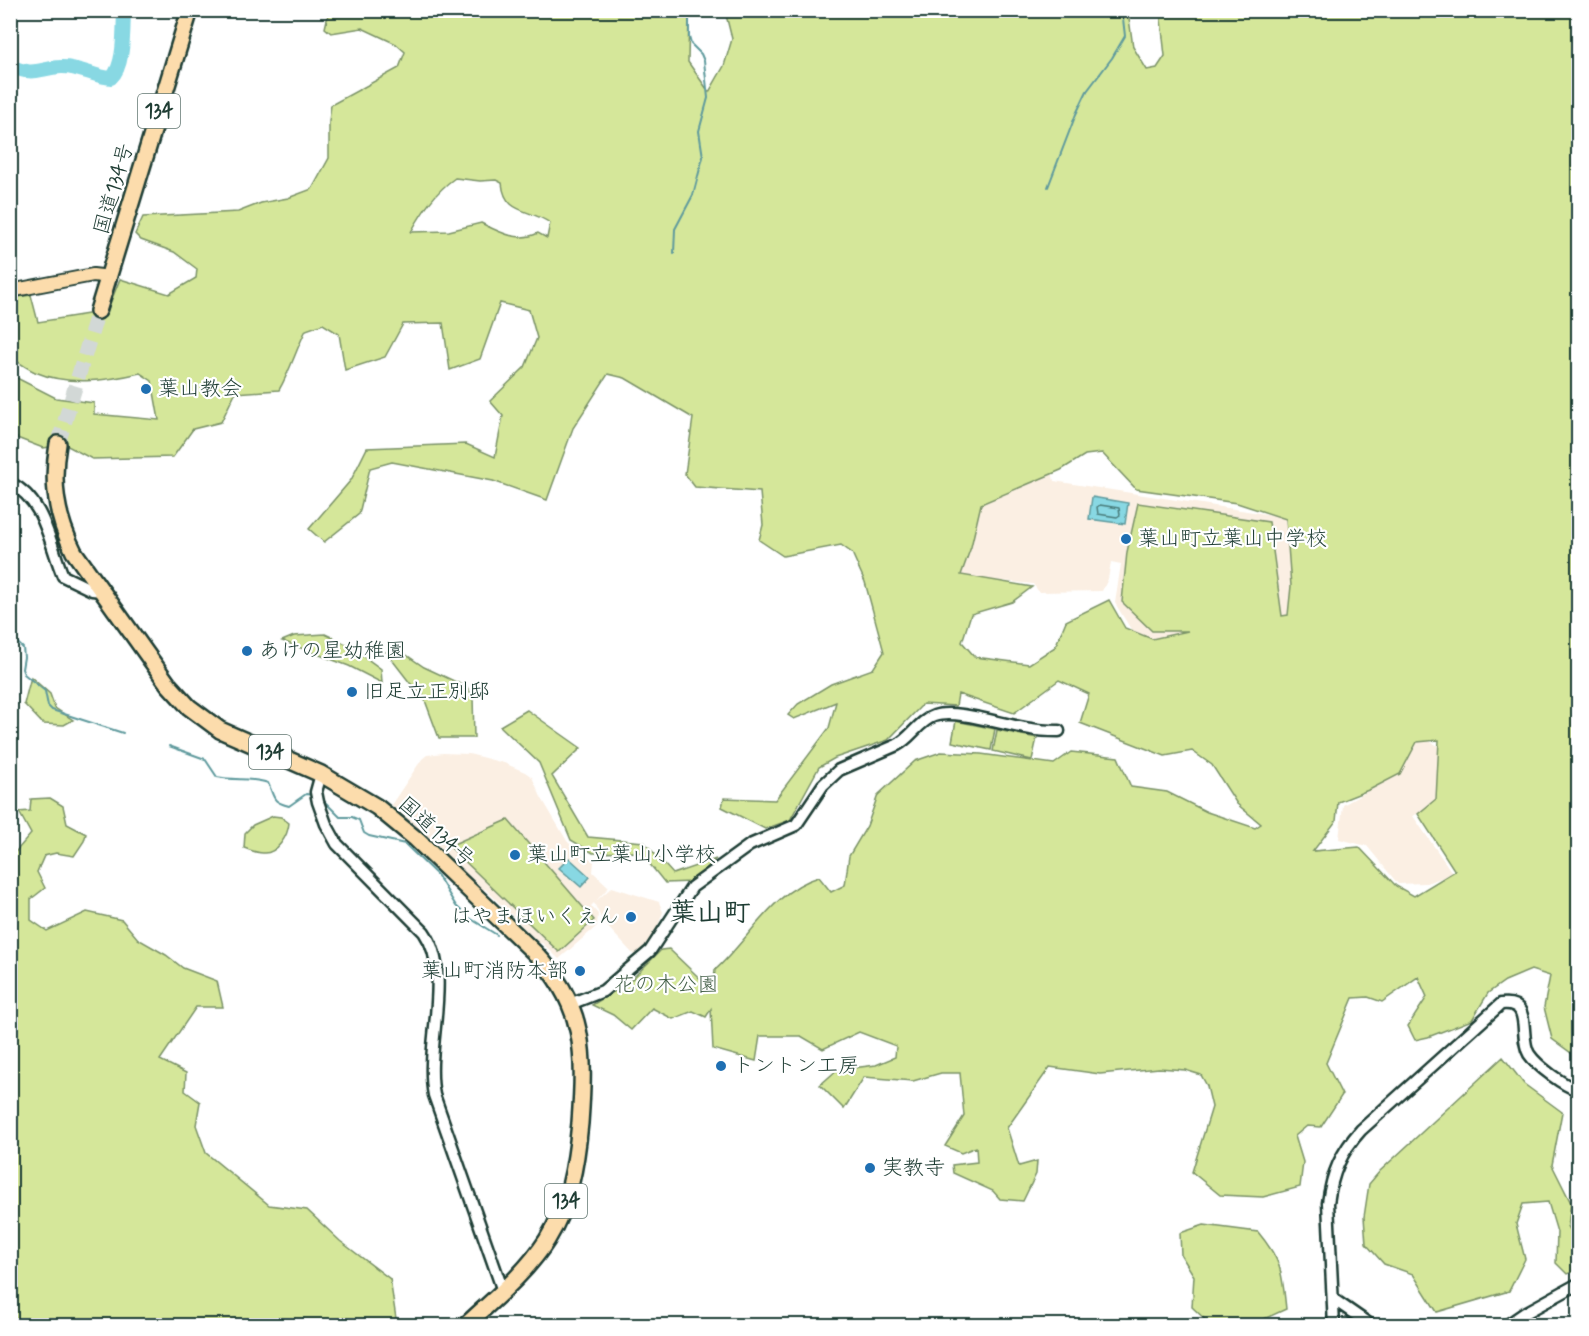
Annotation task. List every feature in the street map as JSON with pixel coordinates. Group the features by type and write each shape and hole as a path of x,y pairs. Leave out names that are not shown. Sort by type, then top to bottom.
{"highway":[{"name":"国道134号","path":"98,310 190,10"},
{"name":"国道134号","path":"58,444 54,485 59,519 75,552 168,684 189,707 220,730 321,774 377,807 416,839 541,959 558,980 570,1004 581,1041 583,1060 575,1170 566,1203 546,1242 532,1260 465,1326"}],"main road":[{"path":"10,291 93,275 110,277"}],"street":[{"path":"10,483 25,491 39,511 63,576 92,590 102,591"},
{"path":"570,1004 603,991 650,951 692,887 750,845 790,829 801,818 823,785 839,770 897,746 932,716 951,714 1031,729 1059,731"},
{"path":"321,774 316,792 318,802 337,844 424,932 431,942 438,971 432,1065 434,1095 503,1291"},
{"path":"1334,1326 1328,1203 1330,1185 1342,1154 1361,1130 1496,1007 1508,1003 1516,1005 1521,1011 1529,1054 1564,1085 1578,1090"},
{"path":"1506,1326 1578,1284"},
{"path":"1333,1299 1372,1326"}],"shaded area":[{"name":"葉山町立葉山中学校","path":"1050,460 1054,481 1286,517 1297,622 1143,649 1115,603 1121,564 1111,562 1108,579 1102,591 1039,592 1033,584 950,576 966,511"},
{"path":"1418,736 1443,748 1441,801 1413,816 1453,874 1426,883 1398,884 1367,846 1339,839 1343,805 1391,778"},
{"name":"葉山町立葉山小学校","path":"469,754 504,763 532,777 567,841 576,850 594,861 593,872 609,887 595,902 612,887 659,902 663,912 653,939 634,955 603,922 594,903 591,906 598,914 597,926 559,959 542,943 537,944 525,933 519,922 485,889 482,891 391,805 422,759 427,755"}],"green space":[{"name":"花の木公園","path":"329,11 689,11 688,62 709,92 724,66 732,39 725,11 1128,11 1133,47 1147,70 1157,68 1165,56 1160,11 1578,11 1578,1058 1552,1039 1544,1007 1550,976 1531,970 1505,981 1488,993 1472,1020 1415,1040 1408,1026 1427,997 1418,977 1382,1002 1368,997 1353,998 1326,1063 1342,1095 1321,1127 1307,1126 1295,1136 1303,1162 1300,1187 1263,1197 1220,1195 1192,1172 1212,1107 1207,1086 1201,1075 1185,1070 1159,1068 1100,1074 1050,1067 1007,1128 1019,1166 1037,1161 1036,1174 1023,1201 1000,1199 993,1191 953,1173 952,1165 977,1162 976,1147 961,1153 945,1146 964,1116 960,1073 941,1073 913,1081 864,1077 844,1109 820,1085 837,1070 876,1065 895,1057 896,1046 859,1032 823,1049 801,1036 760,1036 756,1061 713,1049 711,1009 706,1017 693,1011 673,1019 652,1008 631,1030 613,1015 592,1005 628,983 661,950 669,949 713,991 715,970 762,917 788,893 803,883 819,877 831,892 845,885 849,856 867,826 878,795 915,761 941,752 981,754 1054,764 1071,752 1118,757 1131,787 1167,792 1207,812 1255,828 1261,824 1237,804 1212,765 1192,751 1165,756 1080,723 1089,694 1059,680 1014,713 958,694 956,706 923,704 888,740 835,758 819,767 790,820 765,829 722,807 724,798 775,800 829,728 836,702 794,719 788,715 798,704 831,684 873,669 884,652 865,582 852,553 841,545 783,556 759,540 763,525 760,492 695,487 685,474 693,418 625,378 608,374 573,428 547,500 493,481 392,462 370,468 359,514 324,542 309,529 351,480 367,448 466,444 495,457 503,416 490,401 525,367 537,338 529,310 500,303 480,359 450,370 443,323 403,324 385,357 345,370 339,334 323,324 306,330 279,390 235,393 221,422 193,429 173,457 92,459 66,445 43,448 17,438 11,433 11,375 56,398 94,403 94,414 159,420 152,381 140,373 101,380 74,381 35,372 11,357 11,298 31,295 38,322 107,311 120,279 169,294 196,278 197,269 174,252 141,240 135,234 143,217 238,212 312,189 329,158 331,105 399,68 405,52 396,44 362,28 331,33 325,28","holes":["455,178 496,180 502,183 504,193 513,206 550,223 547,238 538,233 516,237 481,223 449,231 411,232 430,202","1102,453 1136,489 1237,503 1286,519 1291,586 1288,615 1282,616 1269,522 1138,503 1127,552 1122,602 1152,631 1188,631 1152,639 1125,628 1109,600 1066,621 1055,647 1029,664 975,657 962,642 971,614 1012,602 1032,587 961,575 971,547 981,504 1061,470 1085,455","1439,740 1436,799 1418,814 1455,871 1414,896 1396,886 1359,847 1313,851 1336,821 1338,802 1400,774 1417,742"]},
{"path":"325,634 348,645 381,669 382,683 349,666 282,641 294,636"},
{"path":"386,652 402,652 424,667 467,687 473,697 474,738 439,738 423,695 410,683"},
{"path":"31,677 50,694 55,708 73,720 64,725 43,724 24,704"},
{"path":"527,710 581,748 552,776 588,837 644,842 673,874 716,859 692,882 665,883 640,852 593,853 571,840 539,763 500,726"},
{"path":"956,721 995,729 991,750 952,742"},
{"path":"997,730 1037,738 1032,760 993,751"},
{"path":"50,798 63,806 67,824 86,834 74,856 56,853 44,856 37,872 45,888 31,899 31,920 47,931 87,912 122,920 138,939 183,968 217,981 223,1007 196,1007 160,1060 186,1073 185,1091 200,1102 196,1125 206,1153 269,1205 307,1210 340,1241 390,1279 397,1325 11,1325 11,857 31,834 19,812 30,811 31,799"},
{"path":"273,816 281,817 289,823 281,843 268,853 244,848 245,833 253,825"},
{"path":"508,820 594,920 559,952 449,846"},
{"path":"1503,1057 1524,1084 1562,1112 1552,1165 1571,1203 1568,1226 1578,1244 1578,1270 1567,1274 1556,1263 1557,1232 1548,1202 1523,1204 1516,1224 1525,1259 1509,1291 1437,1312 1413,1274 1384,1264 1366,1244 1364,1217 1369,1184 1380,1171"},
{"path":"1204,1225 1258,1232 1276,1259 1286,1309 1253,1324 1212,1326 1192,1307 1194,1276 1181,1255 1180,1233"}],"water":[{"path":"1092,497 1128,503 1125,524 1089,519"},
{"path":"569,858 590,877 581,887 559,868"}],"waterway":[{"path":"10,66 25,71 67,67 111,78 116,72 121,56 124,10"},
{"path":"674,253 675,229 693,195 703,157 699,131 708,98 704,61 701,54 691,44 689,37 689,10"},
{"path":"1048,187 1087,91 1112,58 1125,36 1122,10"},
{"path":"10,636 23,648 22,669 24,674 45,691 48,706 52,710 123,733"},
{"path":"169,746 205,759 217,777 268,783 274,798 283,804 289,806 306,794 312,795"},
{"path":"322,799 340,817 352,817 359,820 364,833 369,836 405,844 438,876 456,906 468,917 497,935"}],"tunnel":[{"path":"58,444 98,311"}],"place":[{"name":"葉山教会","path":"146,389"},
{"name":"葉山町立葉山中学校","path":"1126,539"},
{"name":"あけの星幼稚園","path":"247,651"},
{"name":"旧足立正別邸","path":"352,692"},
{"name":"葉山町立葉山小学校","path":"515,855"},
{"name":"はやまほいくえん","path":"631,917"},
{"name":"葉山町消防本部","path":"580,971"},
{"name":"トントン工房","path":"721,1066"},
{"name":"実教寺","path":"870,1168"}],"district":[{"name":"葉山町","path":"710,913"}]}
